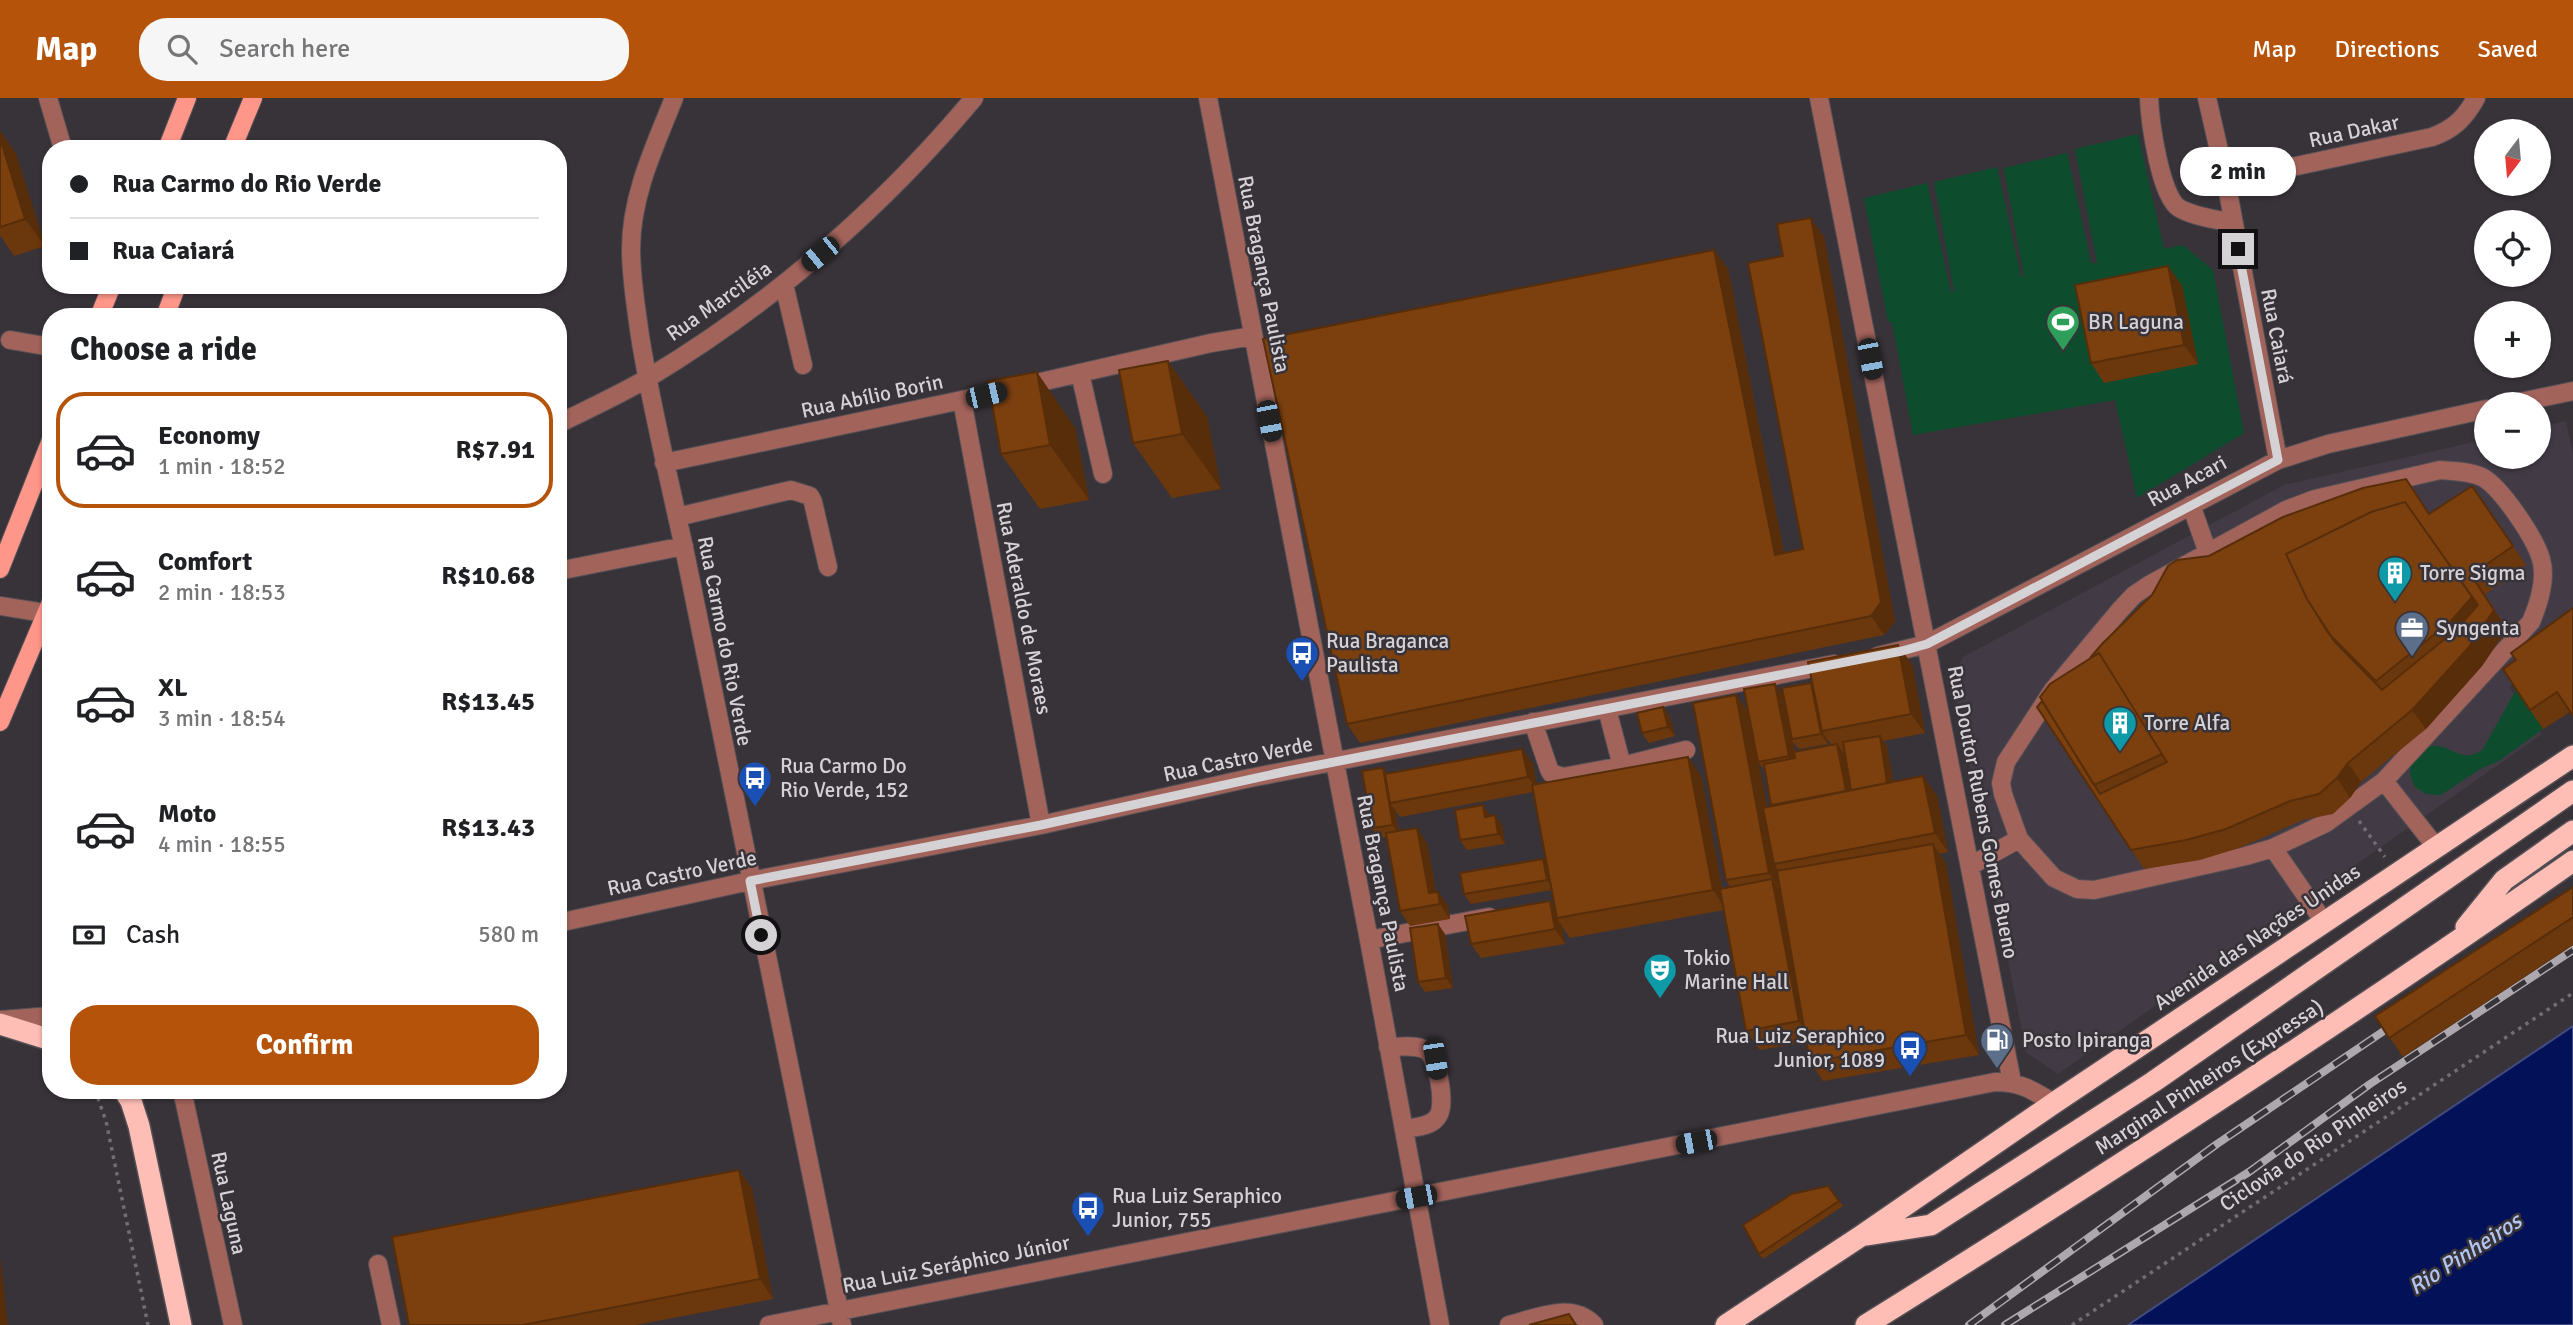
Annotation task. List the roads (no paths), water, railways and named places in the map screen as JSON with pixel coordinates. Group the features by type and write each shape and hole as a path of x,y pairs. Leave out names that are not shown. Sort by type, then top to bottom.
{"highway":[{"name":"Avenida das Nações Unidas","path":"1726,1325 2573,756"},
{"path":"1861,1236 1931,1225 2154,1082 2573,790"},
{"path":"2449,948 2504,880 2573,831"},
{"name":"Marginal Pinheiros (Expressa)","path":"1866,1325 2036,1220 2449,948 2573,861"},
{"path":"0,1022 42,1037"},
{"path":"130,1099 139,1126 181,1325"}],"main road":[{"path":"171,140 187,98"},
{"path":"236,140 253,98"},
{"path":"0,569 42,463"},
{"path":"0,722 42,627"}],"street":[{"path":"48,98 60,140"},
{"name":"Rua Carmo do Rio Verde","path":"674,98 644,174 633,226 632,282 647,379 684,547 840,1318"},
{"name":"Rua Marciléia","path":"567,419 647,379 718,333 784,284 838,239 895,184 974,98"},
{"name":"Rua Bragança Paulista","path":"1208,98 1440,1325"},
{"name":"Rua Doutor Rubens Gomes Bueno","path":"1819,98 2012,1082"},
{"path":"2149,98 2165,185 2172,202 2189,213 2233,223"},
{"name":"Rua Caiará","path":"2207,98 2278,460"},
{"name":"Rua Dakar","path":"2225,181 2432,137 2459,123 2476,98"},
{"path":"784,284 803,365"},
{"name":"Rua Abílio Borin","path":"664,463 1253,336"},
{"path":"10,340 42,345"},
{"path":"1080,373 1103,474"},
{"path":"2551,396 2573,391"},
{"name":"Rua Aderaldo de Moraes","path":"962,400 1041,825"},
{"name":"Rua Acari","path":"1927,644 2278,460 2328,444 2474,413"},
{"path":"2440,470 2480,476 2494,485 2533,541 2542,560 2539,602 2531,622 2384,781 2326,823 2273,848 2094,890 2077,889 2054,878 2020,839 2001,783 2006,762 2053,690 2134,595 2286,510 2315,499 2440,470"},
{"path":"677,517 791,490 798,491 810,496 813,502 828,567"},
{"path":"2190,505 2208,553"},
{"path":"567,569 684,547"},
{"path":"0,606 42,609"},
{"name":"Rua Castro Verde","path":"567,921 750,881 1041,825 1335,761 1927,644"},
{"path":"1607,709 1622,766"},
{"path":"1533,722 1549,769 1555,775 1563,777 1686,750"},
{"path":"2384,781 2436,847"},
{"path":"1970,866 2020,839"},
{"path":"2273,848 2324,922"},
{"path":"1369,940 1502,915"},
{"path":"0,1022 42,1017"},
{"path":"1388,1047 1418,1047 1429,1052 1435,1059 1442,1105 1439,1116 1432,1123 1404,1129"},
{"path":"2012,1082 2023,1085 2054,1103"},
{"name":"Rua Luiz Seráphico Júnior","path":"769,1325 840,1318 1416,1197 1995,1083 2012,1082"},
{"name":"Rua Laguna","path":"184,1099 233,1325"},
{"path":"378,1264 391,1325"},
{"path":"1509,1325 1563,1311 1585,1316 1594,1325"}],"water":[{"name":"Rio Pinheiros","path":"2573,1026 2573,1325 2128,1325"}],"railway":[{"path":"2005,1325 2249,1172 2370,1084 2573,950"},
{"path":"1969,1325 2217,1144 2400,1020"}],"place":[{"name":"BR Laguna","path":"2063,352"},
{"name":"Torre Sigma","path":"2395,603"},
{"name":"Syngenta","path":"2412,658"},
{"name":"Rua Braganca Paulista","path":"1302,683"},
{"name":"Torre Alfa","path":"2120,753"},
{"name":"Rua Carmo Do Rio Verde, 152","path":"755,808"},
{"name":"Tokio Marine Hall","path":"1660,1000"},
{"name":"Posto Ipiranga","path":"1997,1070"},
{"name":"Rua Luiz Seraphico Junior, 1089","path":"1910,1078"},
{"name":"Rua Luiz Seraphico Junior, 755","path":"1088,1238"}]}
